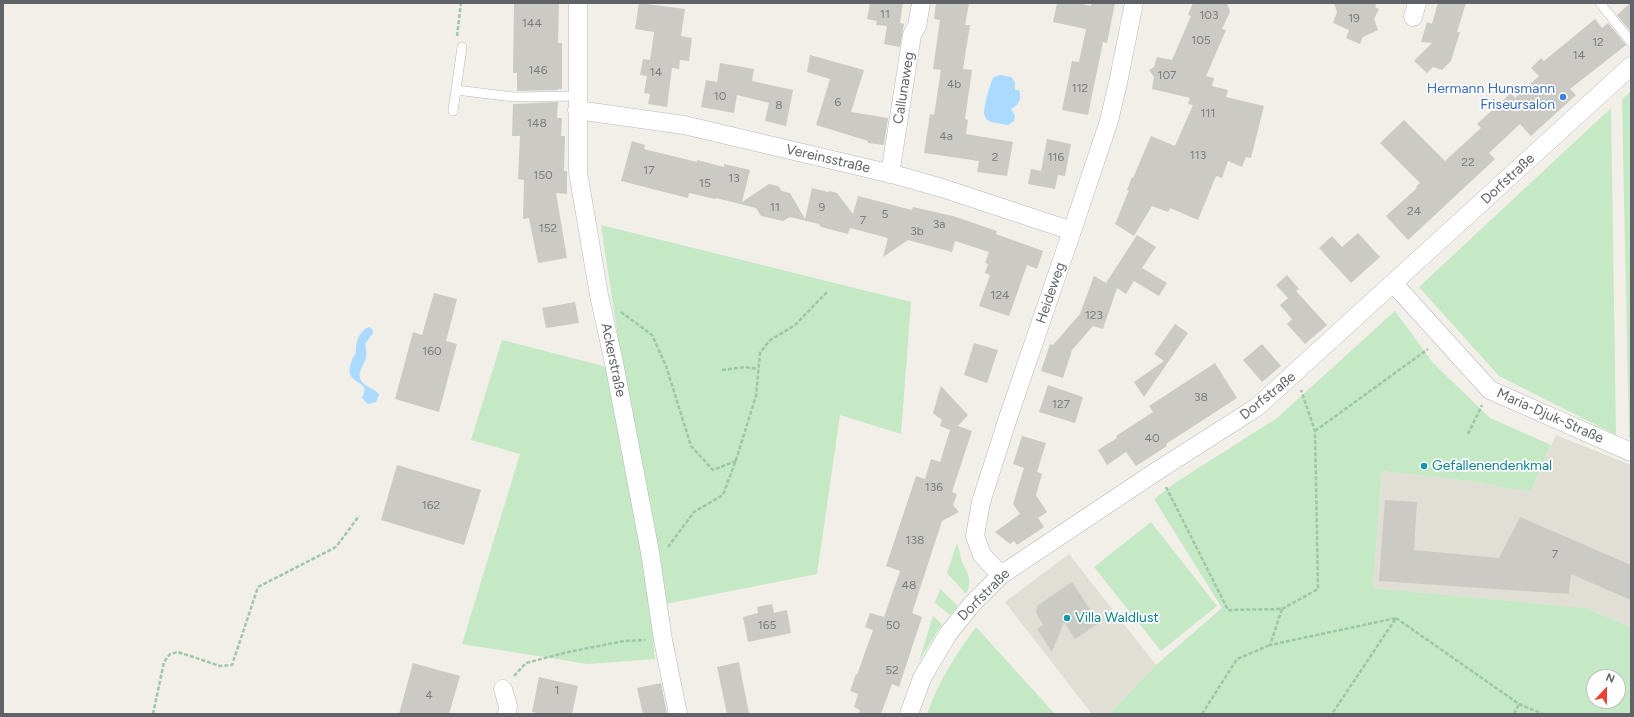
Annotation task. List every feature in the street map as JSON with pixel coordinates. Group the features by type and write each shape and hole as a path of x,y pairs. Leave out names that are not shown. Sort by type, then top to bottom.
{"street":[{"name":"Ackerstraße","path":"578,3 578,172 599,295 614,363 653,571 663,640 678,714"},
{"name":"Callunaweg","path":"890,174 912,35 917,26 921,3"},
{"name":"Heideweg","path":"1001,575 982,555 975,536 981,502 1109,121 1134,3"},
{"name":"Dorfstraße","path":"909,714 922,678 948,634 972,604 1001,575 1157,471 1257,407 1394,284 1631,66"},
{"name":"Vereinsstraße","path":"577,103 684,125 890,174 942,188 1072,231"},
{"name":"Maria-Djuk-Straße","path":"1394,284 1490,390 1631,452"},
{"path":"503,689 508,706 507,714"}],"lane":[{"path":"1600,3 1631,42"},
{"path":"453,111 462,47"},
{"path":"456,90 577,103"}],"path":[{"path":"461,3 456,40 462,47"},
{"path":"653,571 668,545 694,512 723,495 736,460 756,396 760,354 769,341 795,325 827,292"},
{"path":"599,295 652,336 666,366 691,446 713,470 736,460"},
{"path":"1315,431 1443,338"},
{"path":"722,370 745,367 758,369"},
{"path":"1157,471 1228,610 1282,609 1318,589 1315,431 1295,374"},
{"path":"1468,434 1490,390"},
{"path":"153,714 164,662 170,654 178,652 220,666 232,666 258,588 336,547 359,516"},
{"path":"1270,645 1282,609"},
{"path":"1332,714 1396,618"},
{"path":"1202,714 1237,659 1270,645 1396,618 1519,704 1543,714"},
{"path":"503,689 526,663 568,652 624,641 663,640"},
{"path":"1514,714 1519,704"}],"shaded area":[{"path":"1556,435 1631,465 1631,627 1586,608 1373,588 1382,471 1479,482 1506,488 1531,491"},
{"path":"1069,554 1156,665 1109,714 1092,714 1005,602"}],"green space":[{"path":"1631,91 1631,437 1629,437 1622,99"},
{"path":"1611,108 1616,435 1499,376 1419,287"},
{"path":"601,225 911,302 901,434 840,415 817,574 650,607 655,659 588,664 462,644 520,454 471,440 502,340 623,371"},
{"path":"1395,311 1433,363 1490,418 1551,445 1531,491 1506,488 1479,482 1382,471 1373,588 1586,608 1631,627 1631,714 1109,714 1156,665 1222,608 1154,499 1178,481 1277,418"},
{"path":"1151,522 1217,606 1161,651 1094,567"},
{"path":"957,543 962,562 969,578 969,585 966,594 947,573"},
{"path":"940,589 958,606 950,615 935,603"},
{"path":"933,616 942,624 919,661"},
{"path":"976,627 1055,714 927,714 948,669"}],"water":[{"path":"1000,75 1011,77 1015,82 1015,90 1019,90 1020,93 1019,101 1016,106 1011,109 1015,116 1014,121 1008,125 991,122 986,119 984,114 992,79"},
{"path":"369,327 373,330 373,333 365,344 366,355 360,372 360,378 366,386 375,390 379,395 376,402 368,404 362,398 364,387 351,376 350,367 356,353 358,338 363,331"}],"building":[{"path":"514,3 559,3 558,43 562,43 562,89 517,91 517,73 513,73"},
{"path":"639,3 685,9 681,36 692,38 689,61 680,60 679,69 672,68 667,107 648,104 650,94 644,93 647,76 640,75 643,59 650,60 654,32 635,29"},
{"path":"870,3 903,3 900,23 904,24 900,47 884,44 887,26 876,25 877,21 867,19"},
{"path":"936,3 969,3 965,25 970,25 963,69 972,70 965,119 968,120 966,134 1013,142 1007,176 977,172 979,161 924,153 930,114 934,115 941,70 933,69 940,20 934,19"},
{"path":"1057,3 1078,3 1091,6 1091,3 1115,3 1107,43 1103,42 1088,115 1062,110 1072,61 1079,62 1086,29 1053,22"},
{"path":"1193,3 1227,3 1230,12 1222,29 1226,30 1206,76 1214,78 1212,86 1228,90 1226,97 1264,106 1251,158 1246,157 1242,167 1228,161 1222,178 1216,176 1198,220 1170,208 1168,212 1152,206 1134,236 1115,224 1129,190 1127,190 1132,177 1133,178 1151,136 1175,146 1193,105 1188,104 1190,98 1152,89 1154,77 1149,70 1154,67 1157,57 1172,60 1191,16 1188,15"},
{"path":"1334,3 1377,3 1375,7 1379,9 1374,19 1378,30 1363,37 1360,44 1346,38 1349,30 1333,23 1337,12"},
{"path":"1438,3 1466,3 1457,32 1460,32 1451,61 1442,70 1433,67 1427,73 1414,61 1432,43 1421,42 1427,22 1432,24"},
{"path":"1631,3 1631,32 1617,15"},
{"path":"1595,19 1602,28 1608,23 1626,45 1570,89 1576,95 1531,136 1520,124 1489,153 1495,159 1408,240 1386,216 1417,188 1416,187 1420,183 1380,143 1404,120 1445,161 1481,128 1477,124 1511,93 1515,98 1539,76 1531,68 1541,58 1544,61"},
{"path":"810,55 864,70 851,112 888,118 884,145 868,143 868,141 816,125 830,79 807,72"},
{"path":"720,63 754,69 752,81 793,90 786,126 765,121 769,103 737,95 734,113 701,107 706,80 717,82"},
{"path":"558,102 557,118 562,118 561,136 565,136 564,171 567,171 567,194 556,193 567,258 538,263 529,218 523,219 524,180 518,179 520,136 512,136 513,104"},
{"path":"1047,139 1071,144 1065,176 1058,175 1055,189 1028,184 1031,169 1041,171"},
{"path":"632,141 645,145 644,149 697,162 697,160 724,167 724,164 750,170 742,202 769,184 778,186 782,191 790,193 805,219 812,188 837,193 853,214 858,196 912,210 913,207 953,216 997,231 996,234 1043,251 1037,269 1027,265 1009,316 979,306 990,275 985,273 988,264 985,263 989,252 955,241 952,252 908,240 883,257 888,238 850,228 848,234 821,227 819,224 790,217 783,221 761,216 756,208 716,198 689,193 688,198 621,181"},
{"path":"1358,233 1380,257 1351,283 1319,248 1332,236 1342,247"},
{"path":"1137,235 1156,247 1142,268 1167,283 1159,296 1134,281 1126,294 1117,288 1103,329 1093,326 1072,350 1063,378 1041,371 1050,344 1053,345 1080,314 1094,276 1106,283"},
{"path":"1287,275 1299,289 1296,291 1327,325 1305,344 1287,324 1292,319 1280,305 1288,298 1276,285"},
{"path":"434,293 457,299 446,341 457,344 439,412 395,399 413,332 422,335"},
{"path":"575,302 579,323 546,328 542,308"},
{"path":"1175,324 1188,333 1144,397 1134,382 1164,361 1154,354"},
{"path":"974,343 998,350 987,383 964,375"},
{"path":"1262,344 1281,366 1262,382 1243,360"},
{"path":"1215,363 1237,398 1166,444 1167,446 1136,466 1126,452 1107,465 1098,450 1117,438 1116,436 1153,412 1149,406"},
{"path":"1048,385 1083,397 1075,423 1039,412"},
{"path":"941,386 968,415 958,426 972,431 952,492 957,494 953,505 959,512 942,521 912,613 922,617 899,687 892,684 881,714 859,714 860,710 854,707 858,694 850,691 873,630 865,627 870,613 884,617 900,571 886,566 916,476 925,479 931,459 940,462 950,430 940,426 942,420 933,413"},
{"path":"1022,436 1046,443 1037,472 1042,474 1036,495 1047,512 1038,518 1044,527 1017,545 1014,541 1010,544 995,532 1020,514 1013,504 1024,468 1013,464"},
{"path":"397,465 481,490 464,545 381,520"},
{"path":"1385,500 1417,502 1414,550 1499,558 1520,517 1631,565 1631,600 1571,574 1569,594 1379,581"},
{"name":"Villa Waldlust","path":"1072,582 1099,623 1075,639 1064,622 1052,652 1037,629 1043,625 1036,613 1037,606"},
{"path":"772,604 774,613 787,610 791,633 748,642 743,617 758,613 757,607"},
{"path":"739,662 749,714 727,714 717,667"},
{"path":"413,663 460,676 449,714 399,714"},
{"path":"539,677 578,686 572,714 541,714 532,712"},
{"path":"661,683 667,714 643,714 637,688"}],"place":[{"name":"Hermann Hunsmann Friseursalon","path":"1563,97"},
{"name":"Gefallenendenkmal","path":"1424,466"},
{"name":"Villa Waldlust","path":"1067,618"}]}
